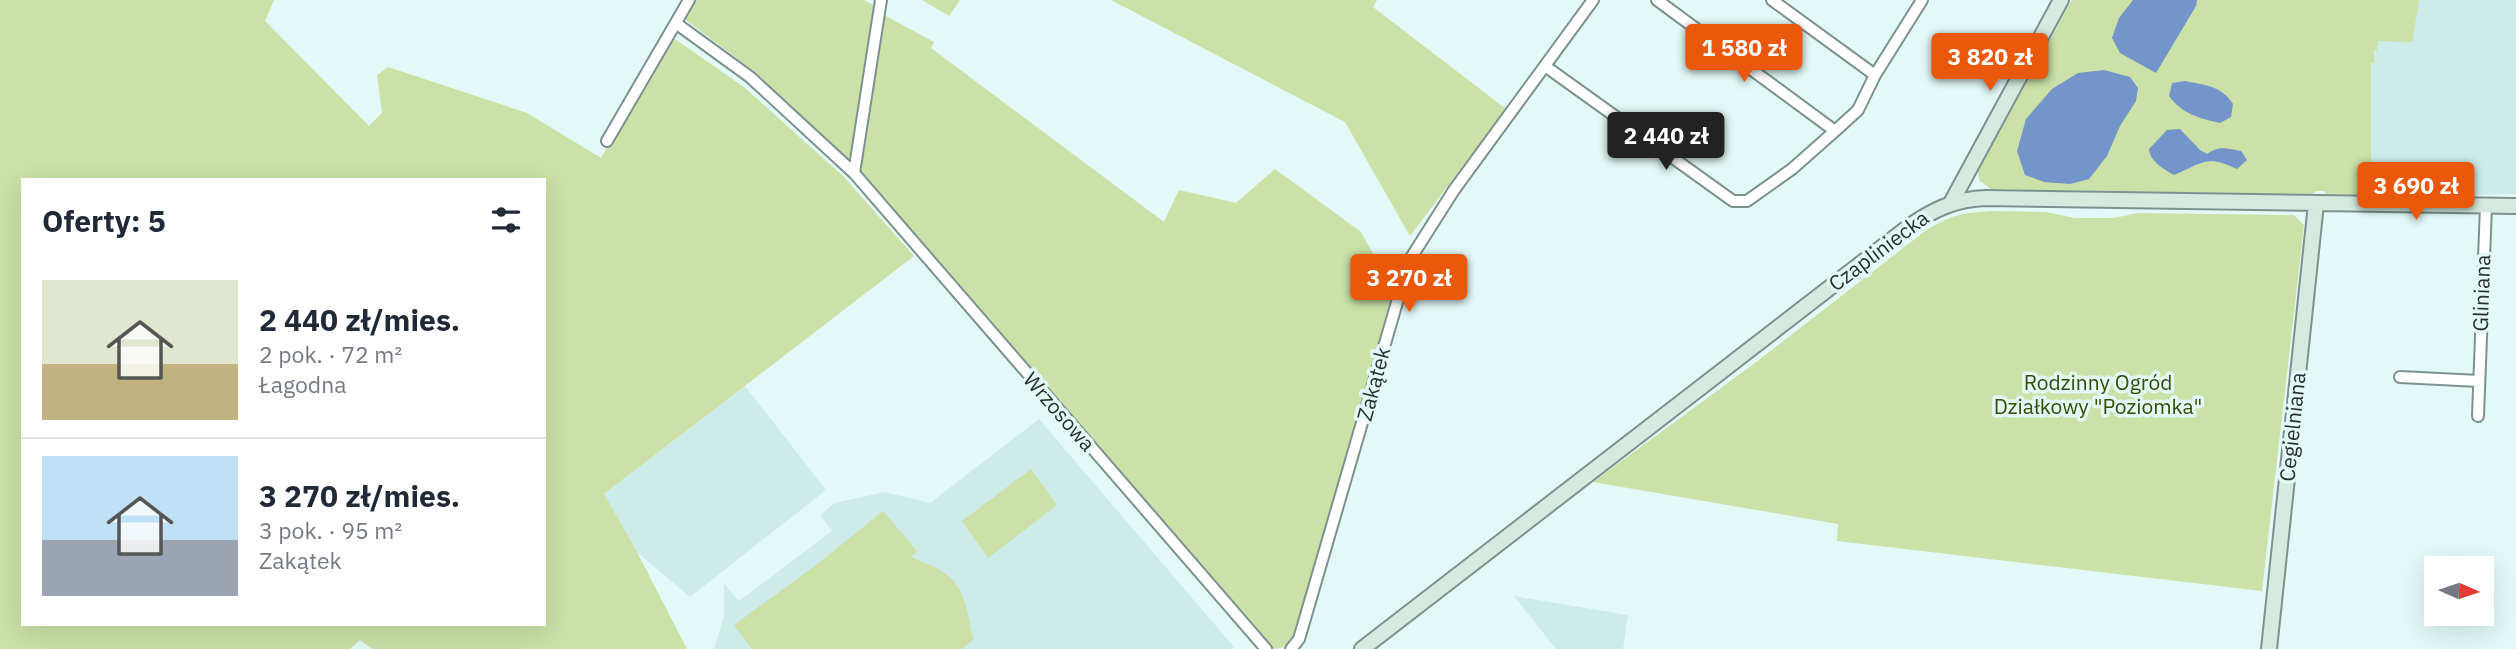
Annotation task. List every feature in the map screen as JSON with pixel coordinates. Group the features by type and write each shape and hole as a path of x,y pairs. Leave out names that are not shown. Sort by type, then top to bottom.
{"main road":[{"path":"1951,203 2061,0"},
{"name":"Czapliniecka","path":"1362,649 1907,228 1925,215 1951,203 1986,198 2516,206"},
{"name":"Cegielniana","path":"2269,649 2316,204"}],"street":[{"path":"607,141 689,0"},
{"path":"854,173 881,0"},
{"name":"Zakątek","path":"1291,649 1299,639 1409,261 1454,190 1593,0"},
{"path":"1657,0 1835,131"},
{"path":"1772,0 1875,75"},
{"path":"1545,66 1732,201 1747,201 1792,169 1858,110 1875,75 1922,0"},
{"name":"Wrzosowa","path":"677,24 750,77 854,173 1266,649"},
{"name":"Gliniana","path":"2478,416 2486,206"},
{"path":"2400,377 2479,381"}],"shaded area":[{"path":"2072,0 2516,0 2516,194 2387,196 2386,192 2372,192 2371,196 2326,194 2324,191 2312,194 1991,189 1979,180 1978,171"},
{"path":"745,386 826,490 690,597 637,552 603,495"},
{"path":"1039,419 1234,647 714,649 724,616 724,584 739,601 832,531 820,515 835,503 884,492 930,503"},
{"path":"1514,596 1628,615 1623,649 1556,649"}],"green space":[{"path":"0,0 274,0 265,21 369,126 382,113 377,75 388,67 527,113 601,158 669,35 744,87 844,177 914,256 604,494 687,649 372,649 360,640 350,649 0,649"},
{"path":"693,0 864,0 875,6 850,164 754,71 683,18"},
{"path":"922,0 960,0 949,16"},
{"path":"1111,0 1377,0 1373,7 1506,109 1410,236 1345,122"},
{"path":"2072,0 2419,0 2412,42 2378,41 2377,50 2374,50 2374,63 2371,63 2371,196 2326,194 2324,191 2312,194 1991,189 1979,180 1978,171"},
{"path":"884,15 934,42 931,48 1164,222 1179,190 1236,203 1275,169 1361,232 1393,290 1300,626 1285,646 1270,649 858,172"},
{"name":"Rodzinny Ogród Działkowy \"Poziomka\"","path":"1991,211 2046,212 2075,218 2114,218 2138,213 2294,215 2304,225 2262,591 1837,541 1838,524 1593,482 1759,360 1925,231 1956,216"},
{"path":"1031,469 1057,505 988,558 962,521"},
{"path":"883,511 917,551 911,557 946,574 958,587 974,639 962,649 752,649 734,625 820,562"}],"water":[{"path":"2133,0 2197,0 2156,73 2120,53 2112,38 2119,18"},
{"path":"2104,70 2130,77 2138,88 2136,101 2120,126 2107,156 2089,179 2070,184 2044,182 2025,175 2017,151 2026,119 2052,89 2078,73"},
{"path":"2185,81 2212,87 2224,93 2233,104 2231,117 2220,123 2185,111 2169,96 2172,83"},
{"path":"2180,129 2207,154 2216,149 2241,151 2247,160 2237,169 2211,161 2174,175 2155,161 2149,149 2167,130"}]}
